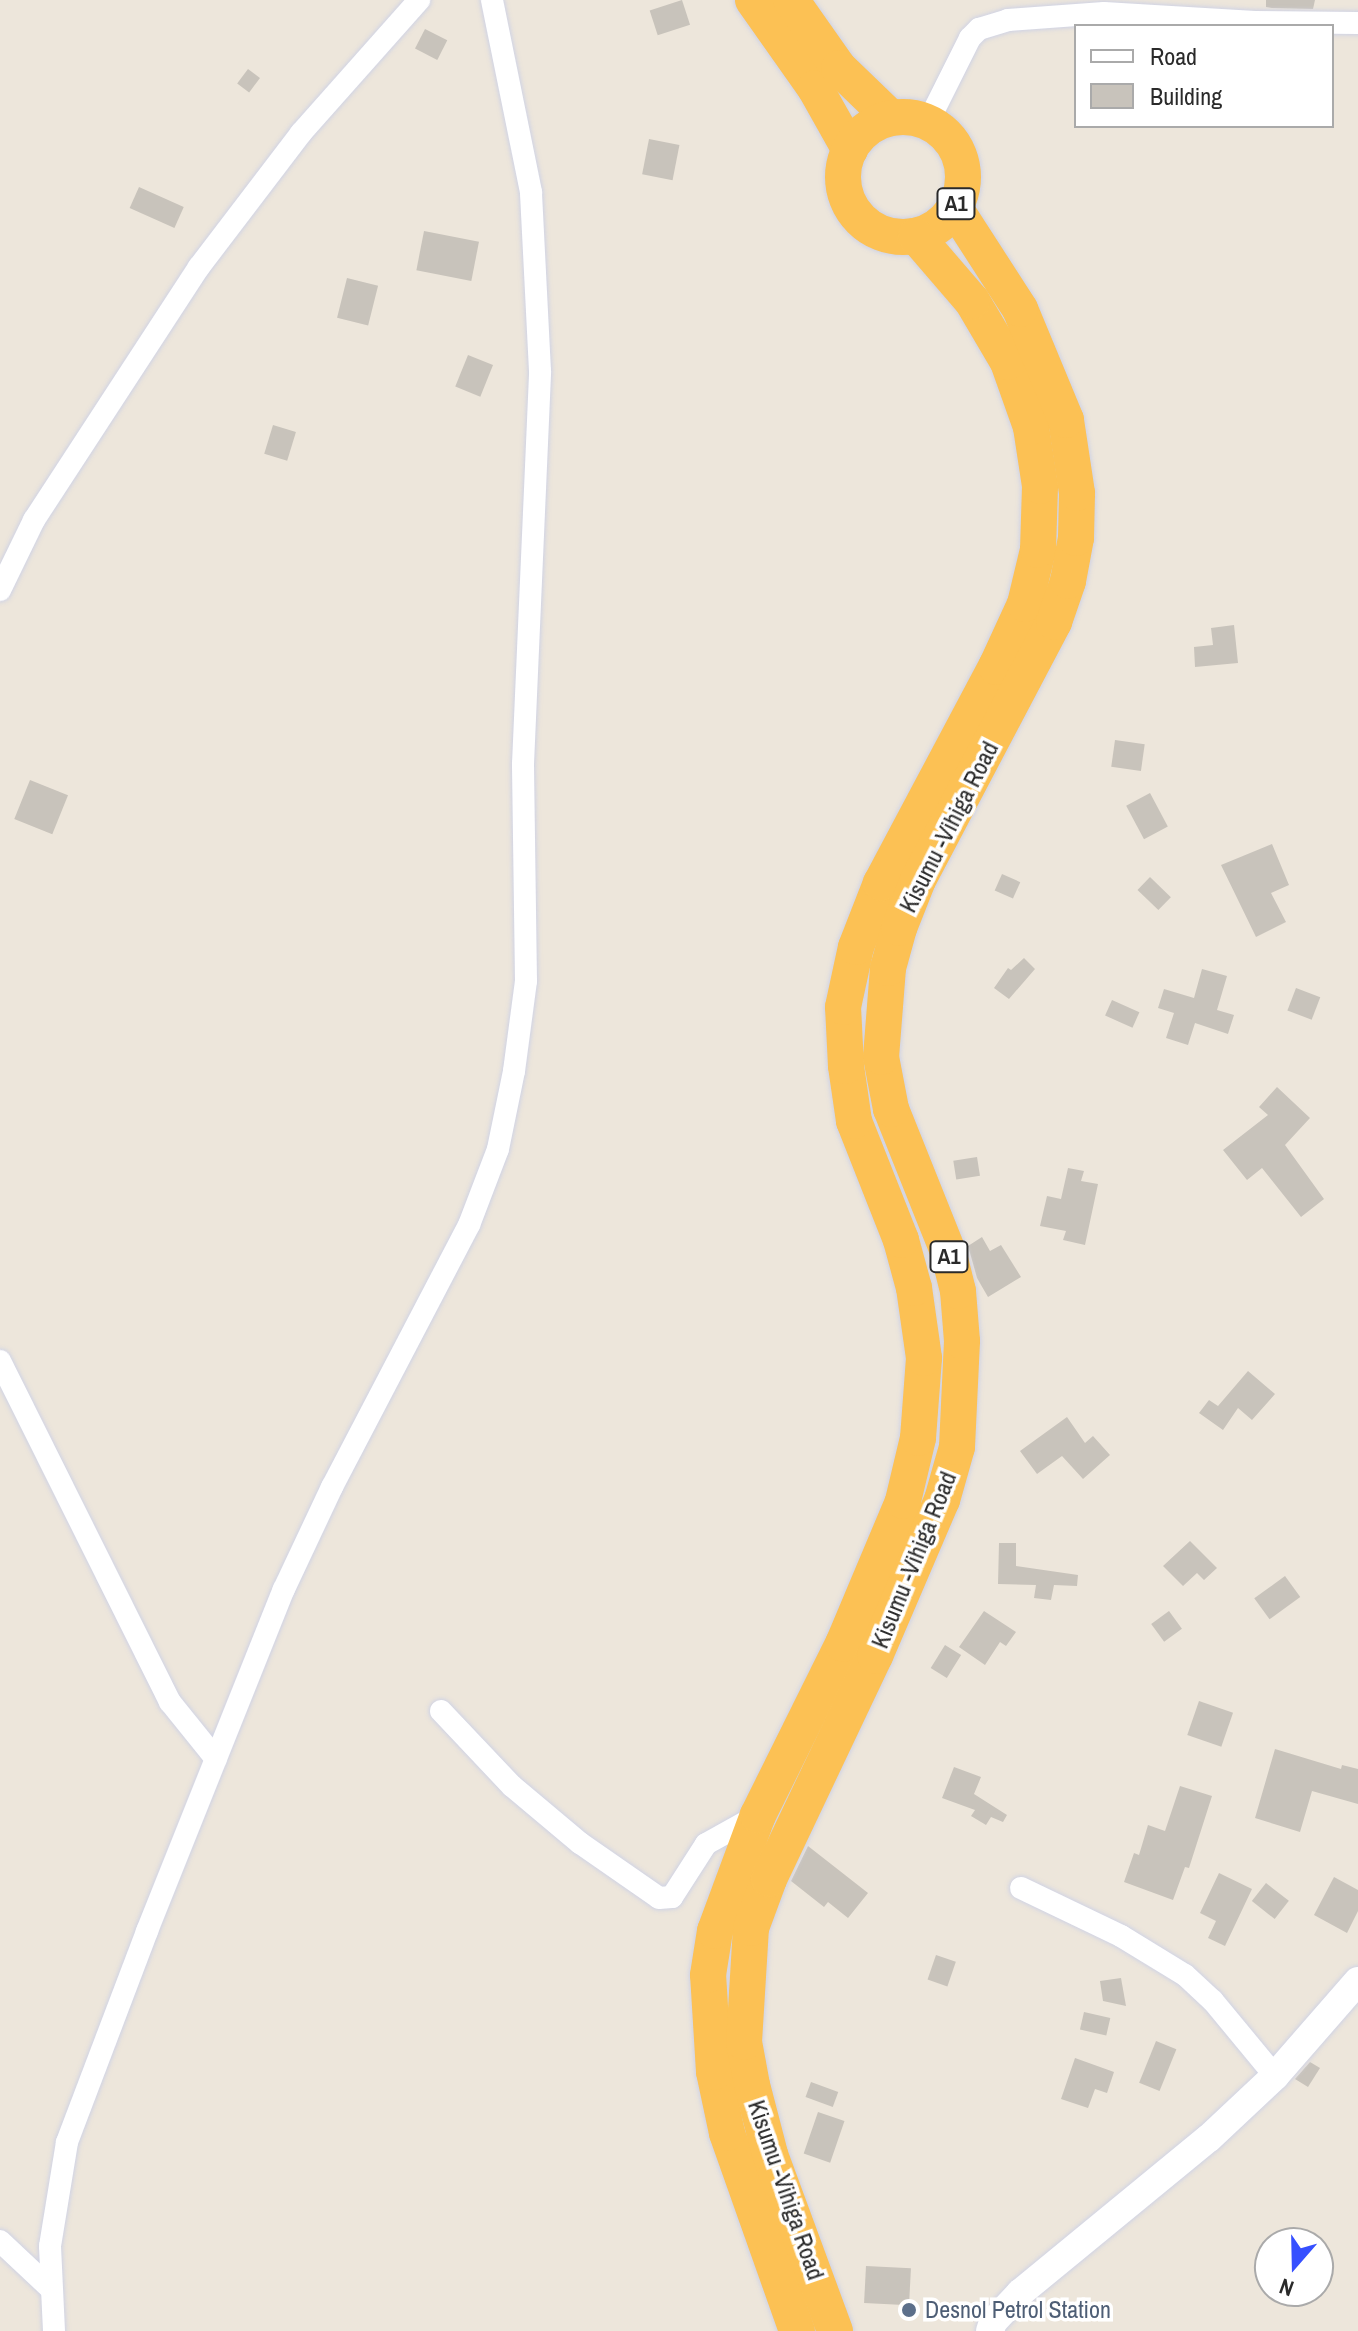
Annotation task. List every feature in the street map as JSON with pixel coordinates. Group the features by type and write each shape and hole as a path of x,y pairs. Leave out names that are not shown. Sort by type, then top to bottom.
{"highway":[{"path":"753,0 815,88 850,150 860,135 891,118 928,122"},
{"path":"791,0 839,68 891,118"},
{"name":"A1","path":"850,150 844,168 844,187 850,205 862,220 878,231 897,237 916,236 938,225 955,208 962,189 960,159 945,134 928,122"},
{"name":"Kisumu -Vihiga Road","path":"835,2331 770,2154 752,2085 744,2042 751,1928 769,1879 875,1656 942,1500 957,1447 962,1341 958,1291 949,1254 891,1109 881,1057 886,981 899,928 918,880 1054,622 1068,581 1076,538 1077,493 1061,406 1020,309 955,208"},
{"name":"Kisumu -Vihiga Road","path":"797,2331 727,2133 714,2072 708,1998 715,1931 758,1815 843,1644 903,1501 918,1438 924,1358 914,1288 901,1240 854,1121 846,1066 843,1007 856,947 881,883 996,667 1025,604 1038,550 1040,486 1033,441 1008,362 972,301 916,236"}],"street":[{"path":"0,590 34,520 199,267 301,133 419,0"},
{"path":"54,2331 50,2246 67,2142 284,1589 332,1487 469,1225 498,1149 514,1071 526,981 523,764 540,371 531,192 492,0"},
{"path":"928,122 970,38 979,29 1008,20 1104,13 1255,22 1358,23"},
{"path":"0,1361 170,1702 216,1759"},
{"path":"441,1711 512,1786 580,1843 659,1898 672,1897 706,1844 758,1815"},
{"path":"1021,1888 1121,1936 1185,1975 1213,2001 1275,2076"},
{"path":"990,2331 993,2322 1020,2293 1209,2138 1275,2076 1358,1981"},
{"path":"0,2241 50,2288"}],"building":[{"path":"682,0 690,25 658,35 650,11"},
{"path":"1266,0 1315,0 1313,9 1266,7"},
{"path":"425,29 447,40 437,60 415,49"},
{"path":"248,69 260,78 249,92 237,83"},
{"path":"649,139 679,145 673,180 642,174"},
{"path":"139,187 184,207 174,228 130,208"},
{"path":"424,231 479,242 471,281 416,270"},
{"path":"347,278 378,286 368,326 337,318"},
{"path":"468,355 493,365 480,397 455,387"},
{"path":"273,425 296,432 287,461 264,454"},
{"path":"1234,625 1238,663 1195,667 1194,647 1213,645 1211,628"},
{"path":"1115,740 1145,744 1141,771 1111,767"},
{"path":"30,780 68,795 52,834 14,819"},
{"path":"1150,793 1168,827 1144,839 1126,806"},
{"path":"1272,844 1289,885 1271,893 1286,922 1256,937 1221,865"},
{"path":"1002,874 1020,882 1013,899 995,890"},
{"path":"1150,877 1171,897 1158,910 1137,890"},
{"path":"1024,958 1035,969 1009,999 994,988 1008,968 1011,970"},
{"path":"1202,969 1227,976 1217,1010 1234,1015 1228,1034 1195,1023 1188,1045 1166,1038 1174,1013 1158,1008 1164,989 1194,998"},
{"path":"1296,988 1320,997 1312,1020 1287,1010"},
{"path":"1112,1000 1139,1012 1132,1028 1105,1016"},
{"path":"1277,1087 1310,1118 1285,1145 1324,1199 1301,1217 1262,1168 1247,1180 1223,1150 1268,1115 1259,1107"},
{"path":"977,1157 980,1176 956,1180 953,1161"},
{"path":"1068,1168 1084,1171 1081,1181 1098,1184 1085,1245 1063,1240 1066,1231 1040,1226 1047,1196 1061,1199"},
{"path":"982,1237 990,1251 1001,1245 1021,1277 988,1297 977,1278 968,1246"},
{"path":"1248,1371 1275,1394 1252,1420 1238,1408 1223,1430 1199,1413 1209,1400 1218,1406"},
{"path":"1067,1417 1085,1443 1093,1436 1110,1455 1083,1479 1062,1456 1037,1474 1020,1451"},
{"path":"1190,1541 1217,1568 1204,1580 1197,1573 1183,1586 1163,1566"},
{"path":"999,1543 1016,1543 1016,1566 1078,1575 1077,1586 1054,1585 1051,1600 1034,1598 1036,1585 998,1584"},
{"path":"1285,1576 1300,1597 1270,1619 1254,1598"},
{"path":"984,1611 1016,1632 1006,1646 1000,1642 985,1665 959,1647"},
{"path":"1169,1611 1182,1629 1164,1642 1151,1624"},
{"path":"945,1645 961,1655 947,1678 931,1668"},
{"path":"1199,1701 1233,1713 1221,1747 1187,1735"},
{"path":"1275,1749 1341,1769 1342,1765 1358,1769 1358,1804 1312,1791 1300,1832 1255,1818"},
{"path":"954,1767 981,1777 974,1794 1007,1815 1003,1822 991,1817 986,1825 971,1816 975,1810 942,1798"},
{"path":"1180,1786 1212,1796 1189,1868 1185,1867 1173,1900 1124,1882 1134,1853 1139,1855 1148,1825 1165,1831"},
{"path":"808,1846 868,1893 848,1918 828,1902 824,1907 791,1881"},
{"path":"1219,1873 1252,1889 1225,1946 1208,1938 1216,1921 1200,1913"},
{"path":"1334,1877 1358,1890 1358,1911 1347,1933 1314,1915"},
{"path":"1266,1883 1289,1901 1275,1919 1252,1901"},
{"path":"936,1955 956,1962 947,1986 928,1980"},
{"path":"1121,1978 1126,2006 1103,2001 1100,1981"},
{"path":"1084,2012 1110,2018 1106,2036 1080,2030"},
{"path":"1156,2041 1176,2049 1160,2091 1139,2083"},
{"path":"1075,2058 1114,2072 1107,2093 1095,2089 1088,2108 1061,2099"},
{"path":"1310,2062 1320,2068 1308,2087 1295,2079"},
{"path":"811,2082 838,2092 833,2107 806,2097"},
{"path":"818,2112 844,2121 830,2163 804,2154"},
{"path":"866,2266 911,2268 909,2305 864,2303"}],"place":[{"name":"Desnol Petrol Station","path":"909,2310"}]}
